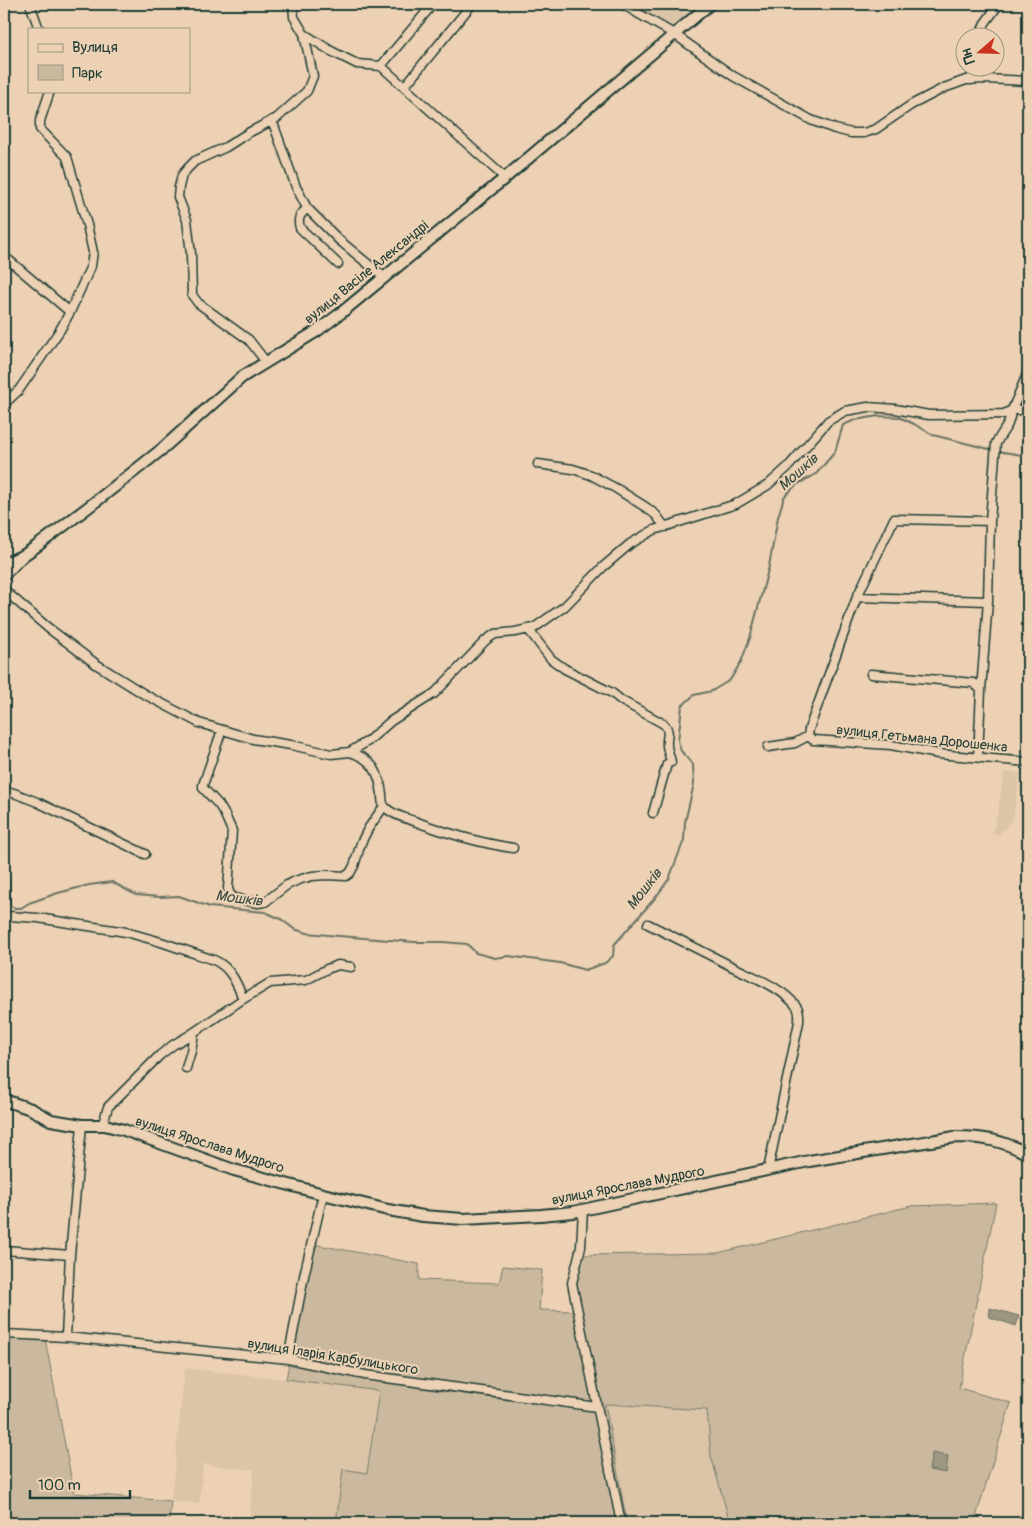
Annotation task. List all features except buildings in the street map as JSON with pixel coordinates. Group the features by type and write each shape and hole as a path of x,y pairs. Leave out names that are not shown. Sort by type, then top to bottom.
{"main road":[{"name":"вулиця Васіле Александрі","path":"4,564 24,555 44,542 107,493 160,450 242,377 317,331 341,313 505,178 710,4"},
{"name":"вулиця Ярослава Мудрого","path":"4,1100 31,1109 51,1120 82,1125 105,1125 155,1140 234,1170 322,1194 388,1210 423,1216 463,1219 541,1216 583,1210 828,1158 955,1137 978,1137 998,1140 1028,1154"}],"street":[{"path":"30,4 39,28"},
{"path":"381,66 433,4"},
{"path":"404,87 472,4"},
{"path":"623,4 674,34 733,76 811,120 851,133 864,133 876,129 912,105 944,88 966,80 1028,81"},
{"path":"983,28 999,4"},
{"path":"266,362 249,340 198,303 192,295 191,254 187,220 178,196 182,176 195,161 226,147 248,132 277,118 307,91 313,76 304,34 294,17 293,5"},
{"path":"304,34 357,64 381,66 505,178"},
{"path":"4,404 19,390 47,350 70,312 91,266 93,252 67,157 40,129 40,121 50,92"},
{"path":"272,120 296,187 307,208 340,240 385,278"},
{"path":"307,208 298,216 300,228 338,264"},
{"path":"4,256 70,312"},
{"path":"978,757 988,601 994,456 996,442 1008,424 1028,372"},
{"path":"350,752 368,741 391,721 435,693 486,640 495,634 534,628 565,606 602,567 630,544 654,530 736,504 768,485 788,467 828,421 845,411 868,407 895,408 929,415 1004,414 1012,410 1028,410"},
{"path":"538,464 573,469 591,475 647,508 656,515 665,527"},
{"path":"768,747 795,743 808,736 808,729 857,598 894,519 990,521"},
{"path":"4,577 24,555"},
{"path":"4,590 96,664 144,694 199,723 222,730 253,740 291,745 331,754 350,752 362,756 372,764 378,775 384,806 368,829 350,873 346,876 312,876 298,880 287,885 265,902 258,903 234,898 230,894 228,889 232,831 225,815 203,785 222,730"},
{"path":"857,598 988,601"},
{"path":"528,629 551,659 565,669 612,693 668,728 669,733 666,743 671,762 666,764 653,813"},
{"path":"871,674 974,683 981,690"},
{"name":"вулиця Гетьмана Дорошенка","path":"808,736 812,740 891,745 938,754 1028,762"},
{"path":"4,792 14,793 37,802 146,854"},
{"path":"384,806 398,815 427,826 480,843 513,848"},
{"path":"4,914 126,932 214,960 222,963 235,979 243,999"},
{"path":"648,924 761,980 775,988 798,1009 800,1016 768,1170"},
{"path":"105,1125 104,1120 108,1108 160,1054 243,999 270,984 306,980 327,969 338,966 351,967"},
{"path":"186,1068 194,1032"},
{"path":"66,1337 70,1255 82,1125"},
{"path":"288,1359 322,1194"},
{"path":"583,1210 581,1247 572,1283 622,1523"},
{"path":"4,1250 70,1255"},
{"name":"вулиця Іларія Карбулицького","path":"4,1334 66,1337 288,1359 365,1375 597,1407"}],"shaded area":[{"path":"626,4 701,4 672,31"},
{"path":"1004,772 1020,773 1013,819 999,835 992,833 998,811"},
{"path":"990,1308 1019,1316 1016,1326 989,1317"},
{"path":"185,1368 379,1391 367,1473 343,1469 336,1523 249,1523 254,1470 203,1464 199,1504 171,1501"},
{"path":"604,1404 707,1410 711,1456 730,1523 627,1523"},
{"path":"932,1453 948,1456 946,1473 929,1470"}],"green space":[{"path":"996,1203 959,1388 1011,1403 974,1523 730,1523 711,1456 707,1410 605,1404 627,1523 336,1523 343,1469 367,1473 379,1391 286,1379 313,1244 419,1264 419,1280 499,1283 503,1266 542,1270 539,1310 579,1311 576,1280 582,1255 718,1253 911,1206"},
{"path":"4,1331 44,1333 74,1493 171,1501 169,1523 4,1523"}],"waterway":[{"name":"Мошків","path":"4,865 9,882 10,905 15,908 21,908 29,903 58,893 89,885 112,882 136,895 179,896 210,907 265,912 281,919 294,929 307,933 414,942 467,944 476,953 495,958 508,956 560,963 585,970 605,963 613,956 614,945 656,897 669,879 684,840 685,822 694,784 693,765 681,751 678,741 682,706 694,695 712,691 730,680 741,662 750,638 769,566 778,517 784,497 796,485 816,474 835,452 843,425 855,420 878,416 899,417 933,435 993,450"},
{"name":"Мошків","path":"997,451 1028,456"}]}
